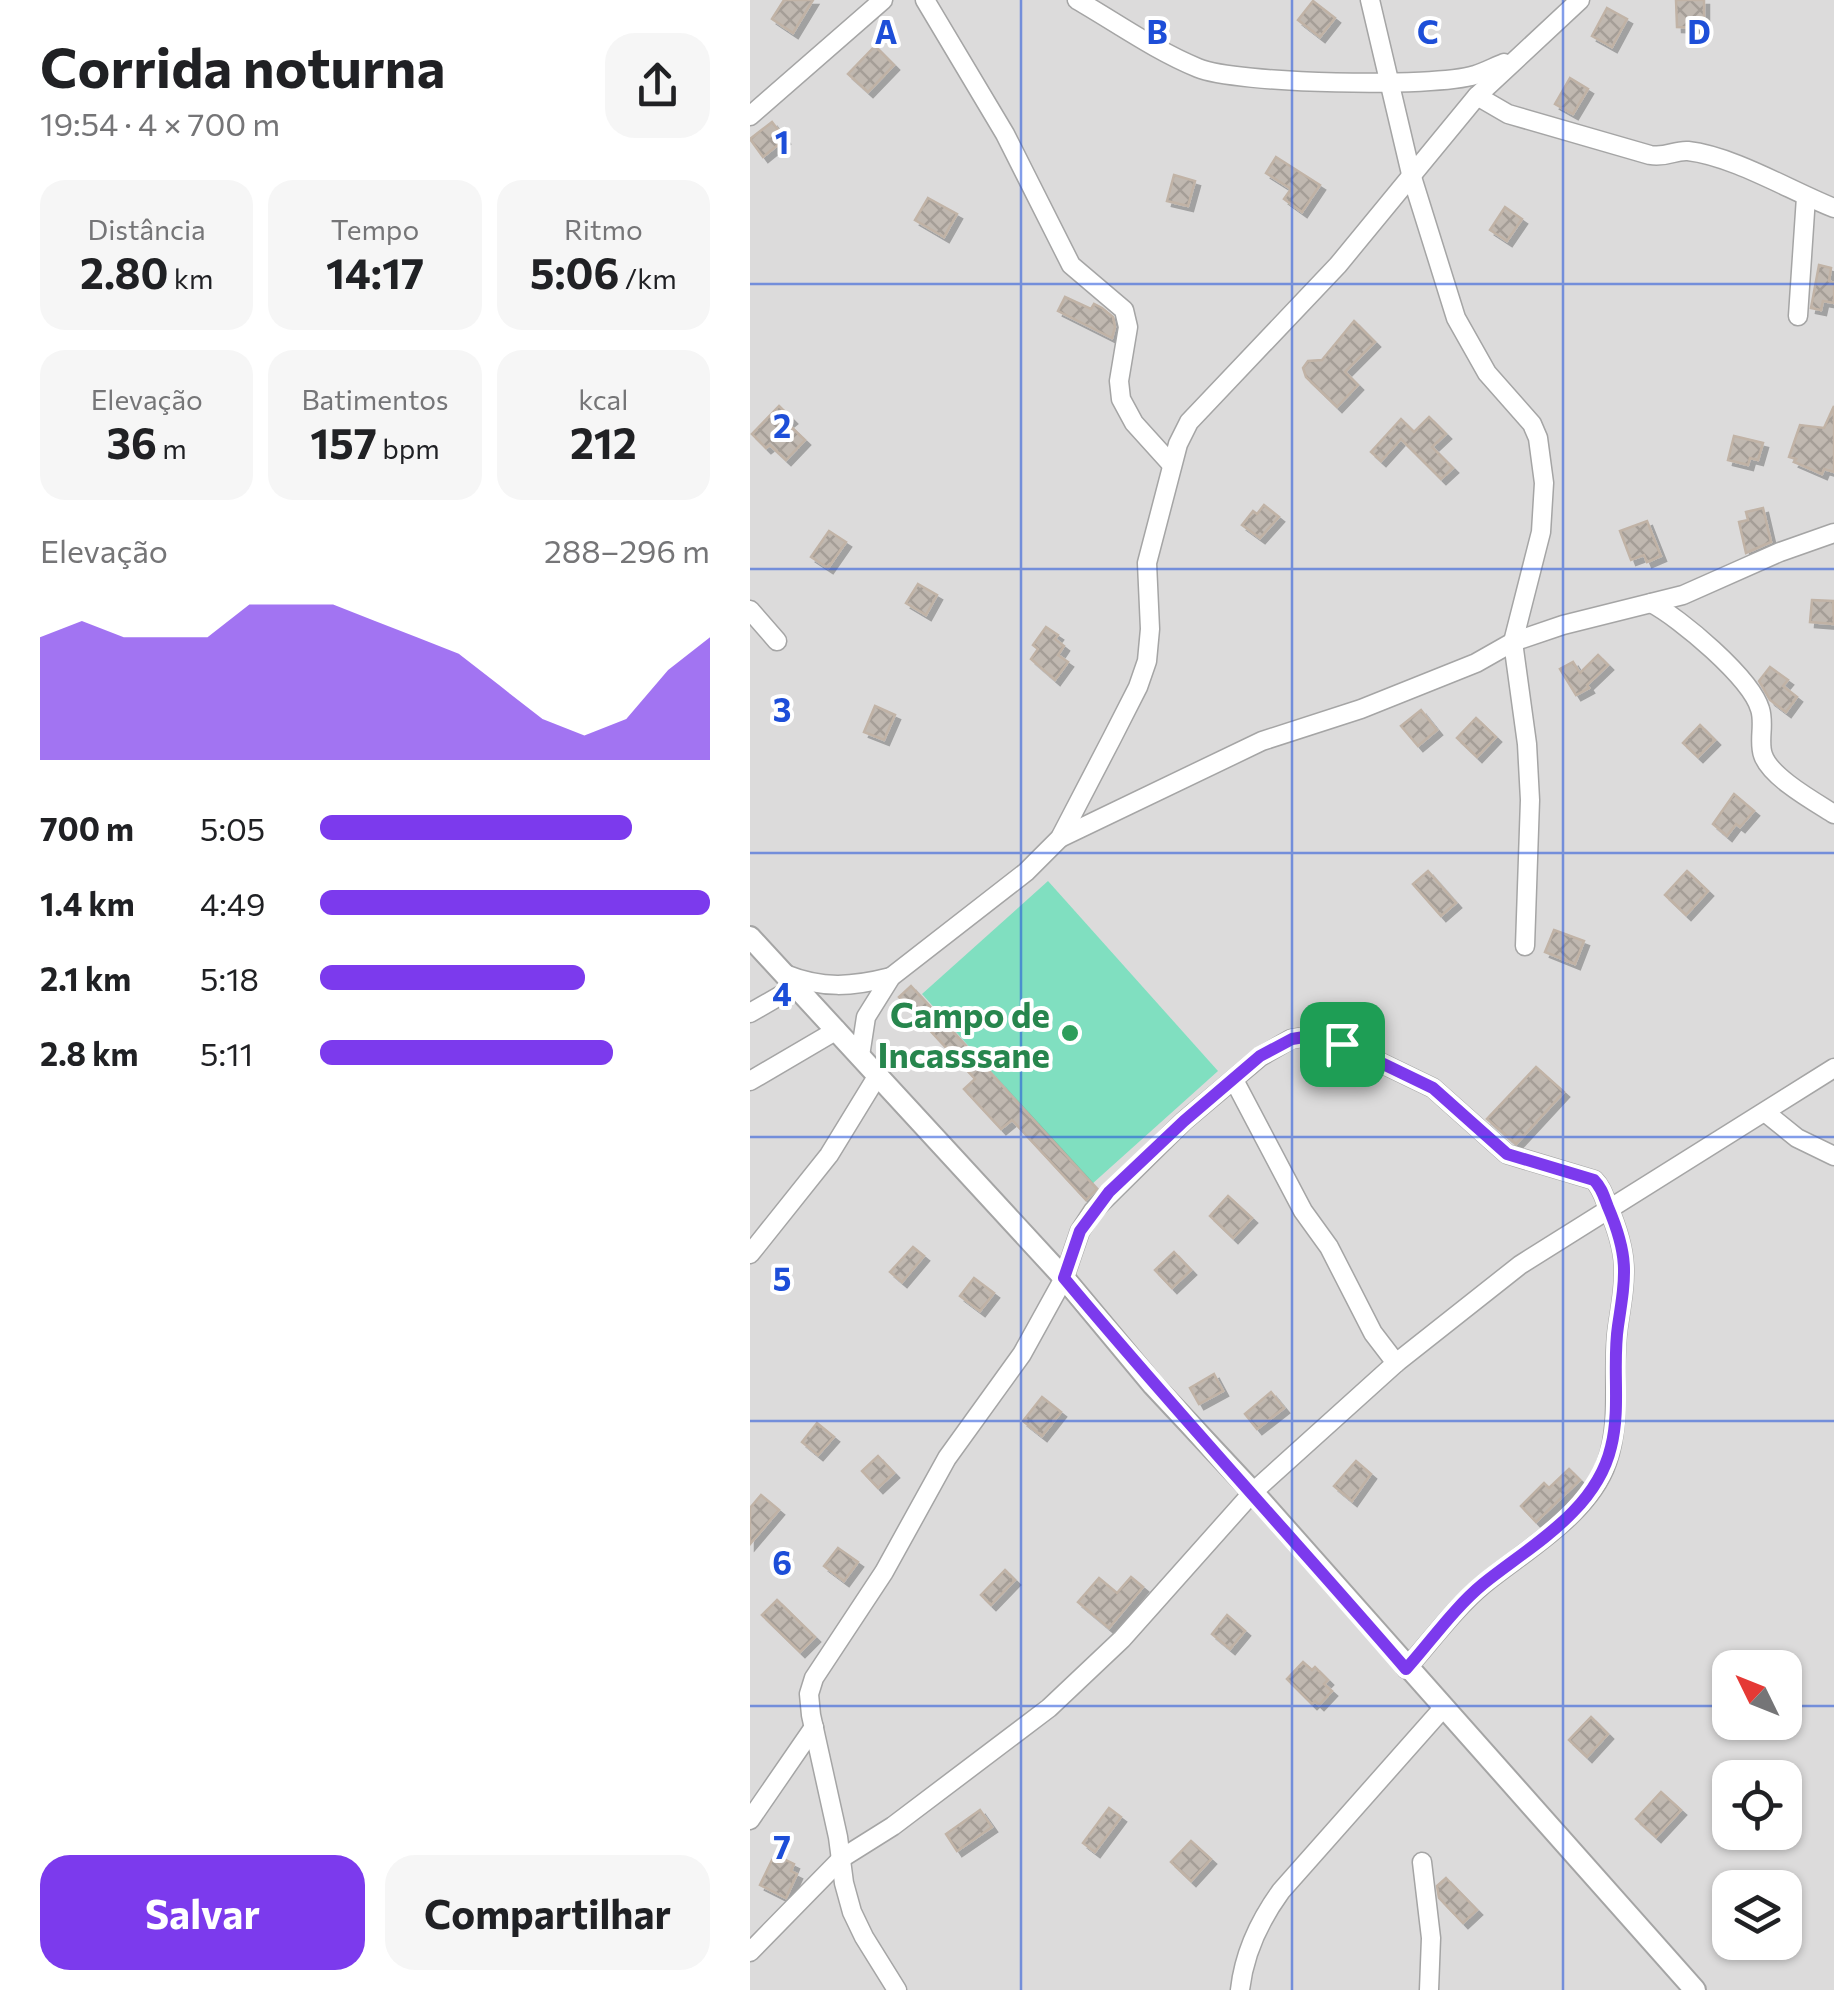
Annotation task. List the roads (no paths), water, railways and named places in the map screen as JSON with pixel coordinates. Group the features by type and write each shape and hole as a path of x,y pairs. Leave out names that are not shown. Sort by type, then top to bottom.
{"street":[{"path":"750,116 883,0"},
{"path":"924,0 1006,134 1071,265 1124,310 1128,327 1119,381 1121,399 1134,422 1172,465"},
{"path":"1077,0 1180,60 1223,76 1390,81 1474,76 1518,56"},
{"path":"1370,0 1411,174 1456,318 1487,373 1532,424 1538,438 1544,483 1541,532 1513,642 1528,744 1529,870 1524,946"},
{"path":"860,1056 866,1018 891,978 1026,872 1060,838 1138,687 1147,660 1147,563 1172,465 1189,422 1338,265 1477,96 1580,0"},
{"path":"1477,96 1508,114 1650,155 1664,158 1686,151 1716,160 1834,208"},
{"path":"1798,316 1806,197"},
{"path":"1060,838 1262,742 1361,709 1476,663 1513,642 1563,624 1684,596 1780,552 1834,533"},
{"path":"1651,602 1690,628 1752,692 1760,708 1762,755 1769,766 1834,814"},
{"path":"750,610 777,641"},
{"path":"750,937 1064,1278 1153,1385 1695,1990"},
{"path":"789,980 841,987 891,978"},
{"path":"750,1013 789,980"},
{"path":"750,1081 837,1030"},
{"path":"897,1990 852,1912 844,1883 809,1694 814,1678 884,1572 946,1458 1022,1354 1064,1278 1080,1231 1109,1192 1260,1056 1292,1039 1310,1036 1342,1044 1433,1088 1507,1154 1588,1176 1600,1186 1621,1236 1626,1266 1614,1354 1613,1443 1606,1467 1589,1494 1535,1547 1481,1586 1406,1669"},
{"path":"750,1952 842,1858 893,1826 1049,1708 1122,1639 1252,1492 1396,1363 1520,1265 1834,1068"},
{"path":"750,1254 828,1155 878,1074"},
{"path":"1234,1080 1303,1211 1329,1247 1373,1333 1396,1363"},
{"path":"1766,1114 1797,1138 1834,1156"},
{"path":"1240,1990 1250,1950 1266,1911 1444,1707"},
{"path":"750,1820 814,1727"},
{"path":"1422,1862 1431,1938 1429,1990"}],"place":[{"name":"Campo de Incasssane","path":"1070,1033"}]}
